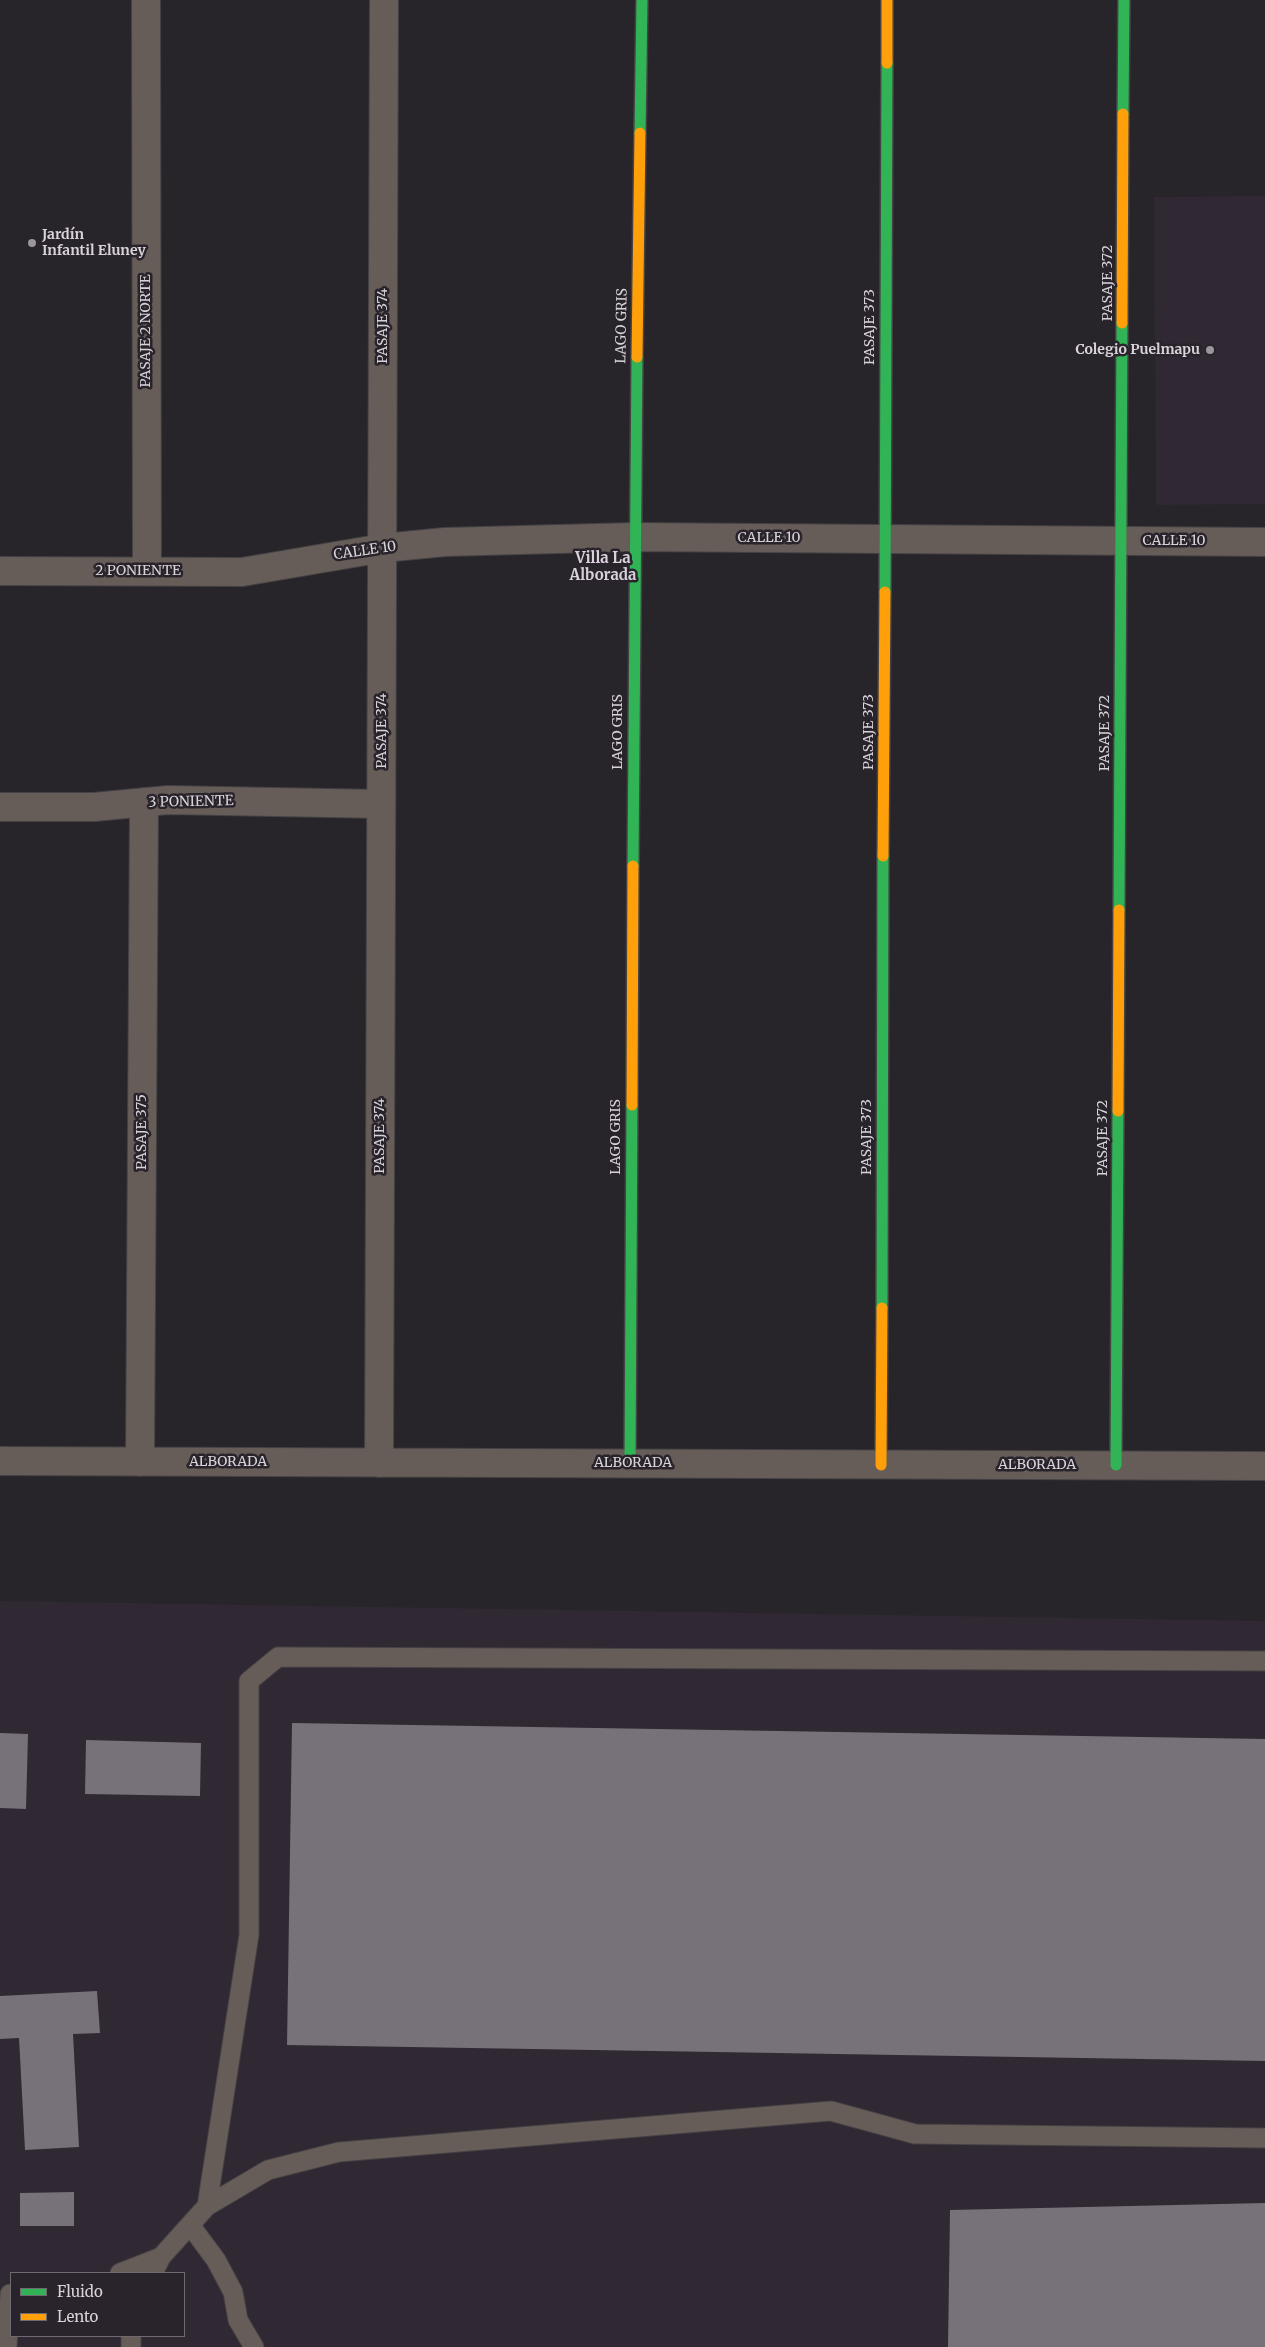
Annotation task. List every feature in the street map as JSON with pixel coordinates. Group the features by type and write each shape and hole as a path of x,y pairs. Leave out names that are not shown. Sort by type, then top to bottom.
{"street":[{"name":"PASAJE 2 NORTE","path":"146,0 146,571"},
{"name":"PASAJE 374","path":"379,1463 384,0"},
{"name":"LAGO GRIS","path":"630,1464 634,537 642,0"},
{"name":"PASAJE 373","path":"881,1465 887,0"},
{"name":"PASAJE 372","path":"1116,1465 1124,0"},
{"name":"CALLE 10","path":"275,568 329,556 445,542 634,537 1265,542"},
{"name":"2 PONIENTE","path":"0,571 242,572 275,568"},
{"name":"3 PONIENTE","path":"0,807 94,807 187,800 381,804"},
{"name":"PASAJE 375","path":"140,1462 144,802"},
{"name":"ALBORADA","path":"0,1461 1265,1466"}],"lane":[{"path":"207,2206 249,1935 249,1681 278,1658 1265,1661"},
{"path":"125,2272 157,2265 207,2206 268,2170 339,2152 831,2111 916,2134 1265,2138"},
{"path":"190,2225 216,2260 225,2276 233,2292 238,2320 254,2347"},
{"path":"7,2294 7,2347"}],"shaded area":[{"name":"Colegio Puelmapu","path":"1265,196 1265,504 1156,505 1154,197"},
{"path":"0,1601 1265,1621 1265,2347 0,2347"}],"building":[{"path":"292,1723 1265,1739 1265,2061 287,2045"},
{"path":"0,1733 28,1734 26,1809 0,1808"},
{"path":"86,1740 201,1743 200,1796 85,1794"},
{"path":"97,1991 100,2033 73,2034 79,2147 25,2150 19,2038 0,2039 0,1996"},
{"path":"74,2192 74,2226 20,2226 20,2193"},
{"path":"1265,2203 1265,2347 948,2347 950,2210"}],"traffic: fast":[{"path":"640,133 642,0"},
{"path":"1123,114 1124,0"},
{"path":"885,592 887,63"},
{"path":"1119,910 1122,323"},
{"path":"633,866 637,357"},
{"path":"882,1308 883,856"},
{"path":"630,1463 632,1105"},
{"path":"1116,1465 1118,1111"}],"traffic: slow":[{"path":"887,0 887,63"},
{"path":"1122,323 1123,114"},
{"path":"637,357 640,133"},
{"path":"883,856 885,592"},
{"path":"632,1105 633,866"},
{"path":"1118,1111 1119,910"},
{"path":"881,1465 882,1308"}],"place":[{"name":"Jardín Infantil Eluney","path":"32,243"},
{"name":"Colegio Puelmapu","path":"1210,350"}],"district":[{"name":"Villa La Alborada","path":"603,568"}]}
